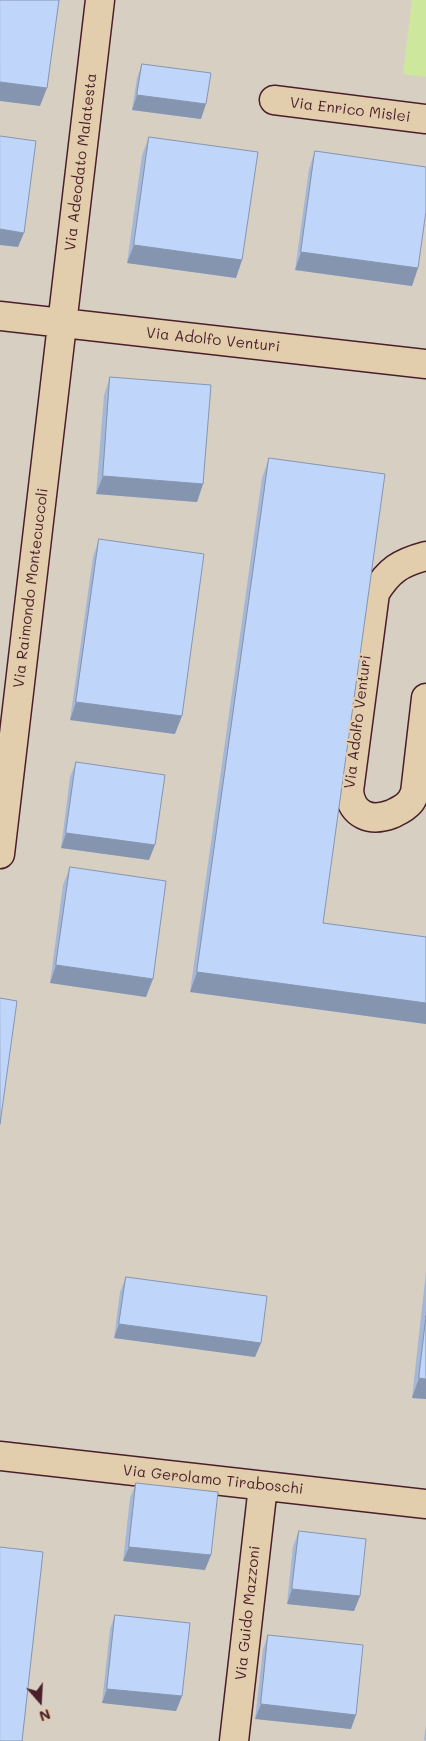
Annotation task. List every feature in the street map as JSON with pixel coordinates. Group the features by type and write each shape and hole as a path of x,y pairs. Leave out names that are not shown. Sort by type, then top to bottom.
{"street":[{"name":"Via Adeodato Malatesta","path":"62,323 100,0"},
{"name":"Via Enrico Mislei","path":"274,100 426,119"},
{"name":"Via Adolfo Venturi","path":"0,316 426,364"},
{"name":"Via Raimondo Montecuccoli","path":"0,854 62,323"},
{"name":"Via Adolfo Venturi","path":"426,556 404,563 390,572 375,593 349,791 350,802 358,812 368,817 378,818 400,810 410,803 415,793 426,698"},
{"name":"Via Gerolamo Tiraboschi","path":"0,1456 426,1504"},
{"name":"Via Guido Mazzoni","path":"234,1741 263,1486"}],"green space":[{"path":"412,0 426,0 426,77 403,74"}],"building":[{"path":"0,0 59,0 47,88 0,82"},
{"path":"142,64 211,73 206,104 137,95"},
{"path":"0,136 36,141 24,233 0,229"},
{"path":"149,137 258,152 242,260 134,245"},
{"path":"315,151 426,167 426,211 418,268 301,252"},
{"path":"110,377 211,385 203,484 103,476"},
{"path":"269,458 385,474 323,923 426,937 426,1003 197,972"},
{"path":"99,539 204,554 182,716 76,702"},
{"path":"76,762 165,775 155,845 66,833"},
{"path":"70,867 166,881 153,979 56,965"},
{"path":"0,998 17,1001 0,1124"},
{"path":"126,1277 267,1296 261,1343 119,1324"},
{"path":"426,1316 426,1379 419,1378"},
{"path":"136,1483 218,1492 211,1555 129,1547"},
{"path":"299,1531 366,1539 360,1596 292,1589"},
{"path":"0,1547 43,1552 22,1741 0,1741"},
{"path":"115,1615 190,1623 182,1696 107,1689"},
{"path":"268,1635 363,1645 356,1715 261,1704"}]}
